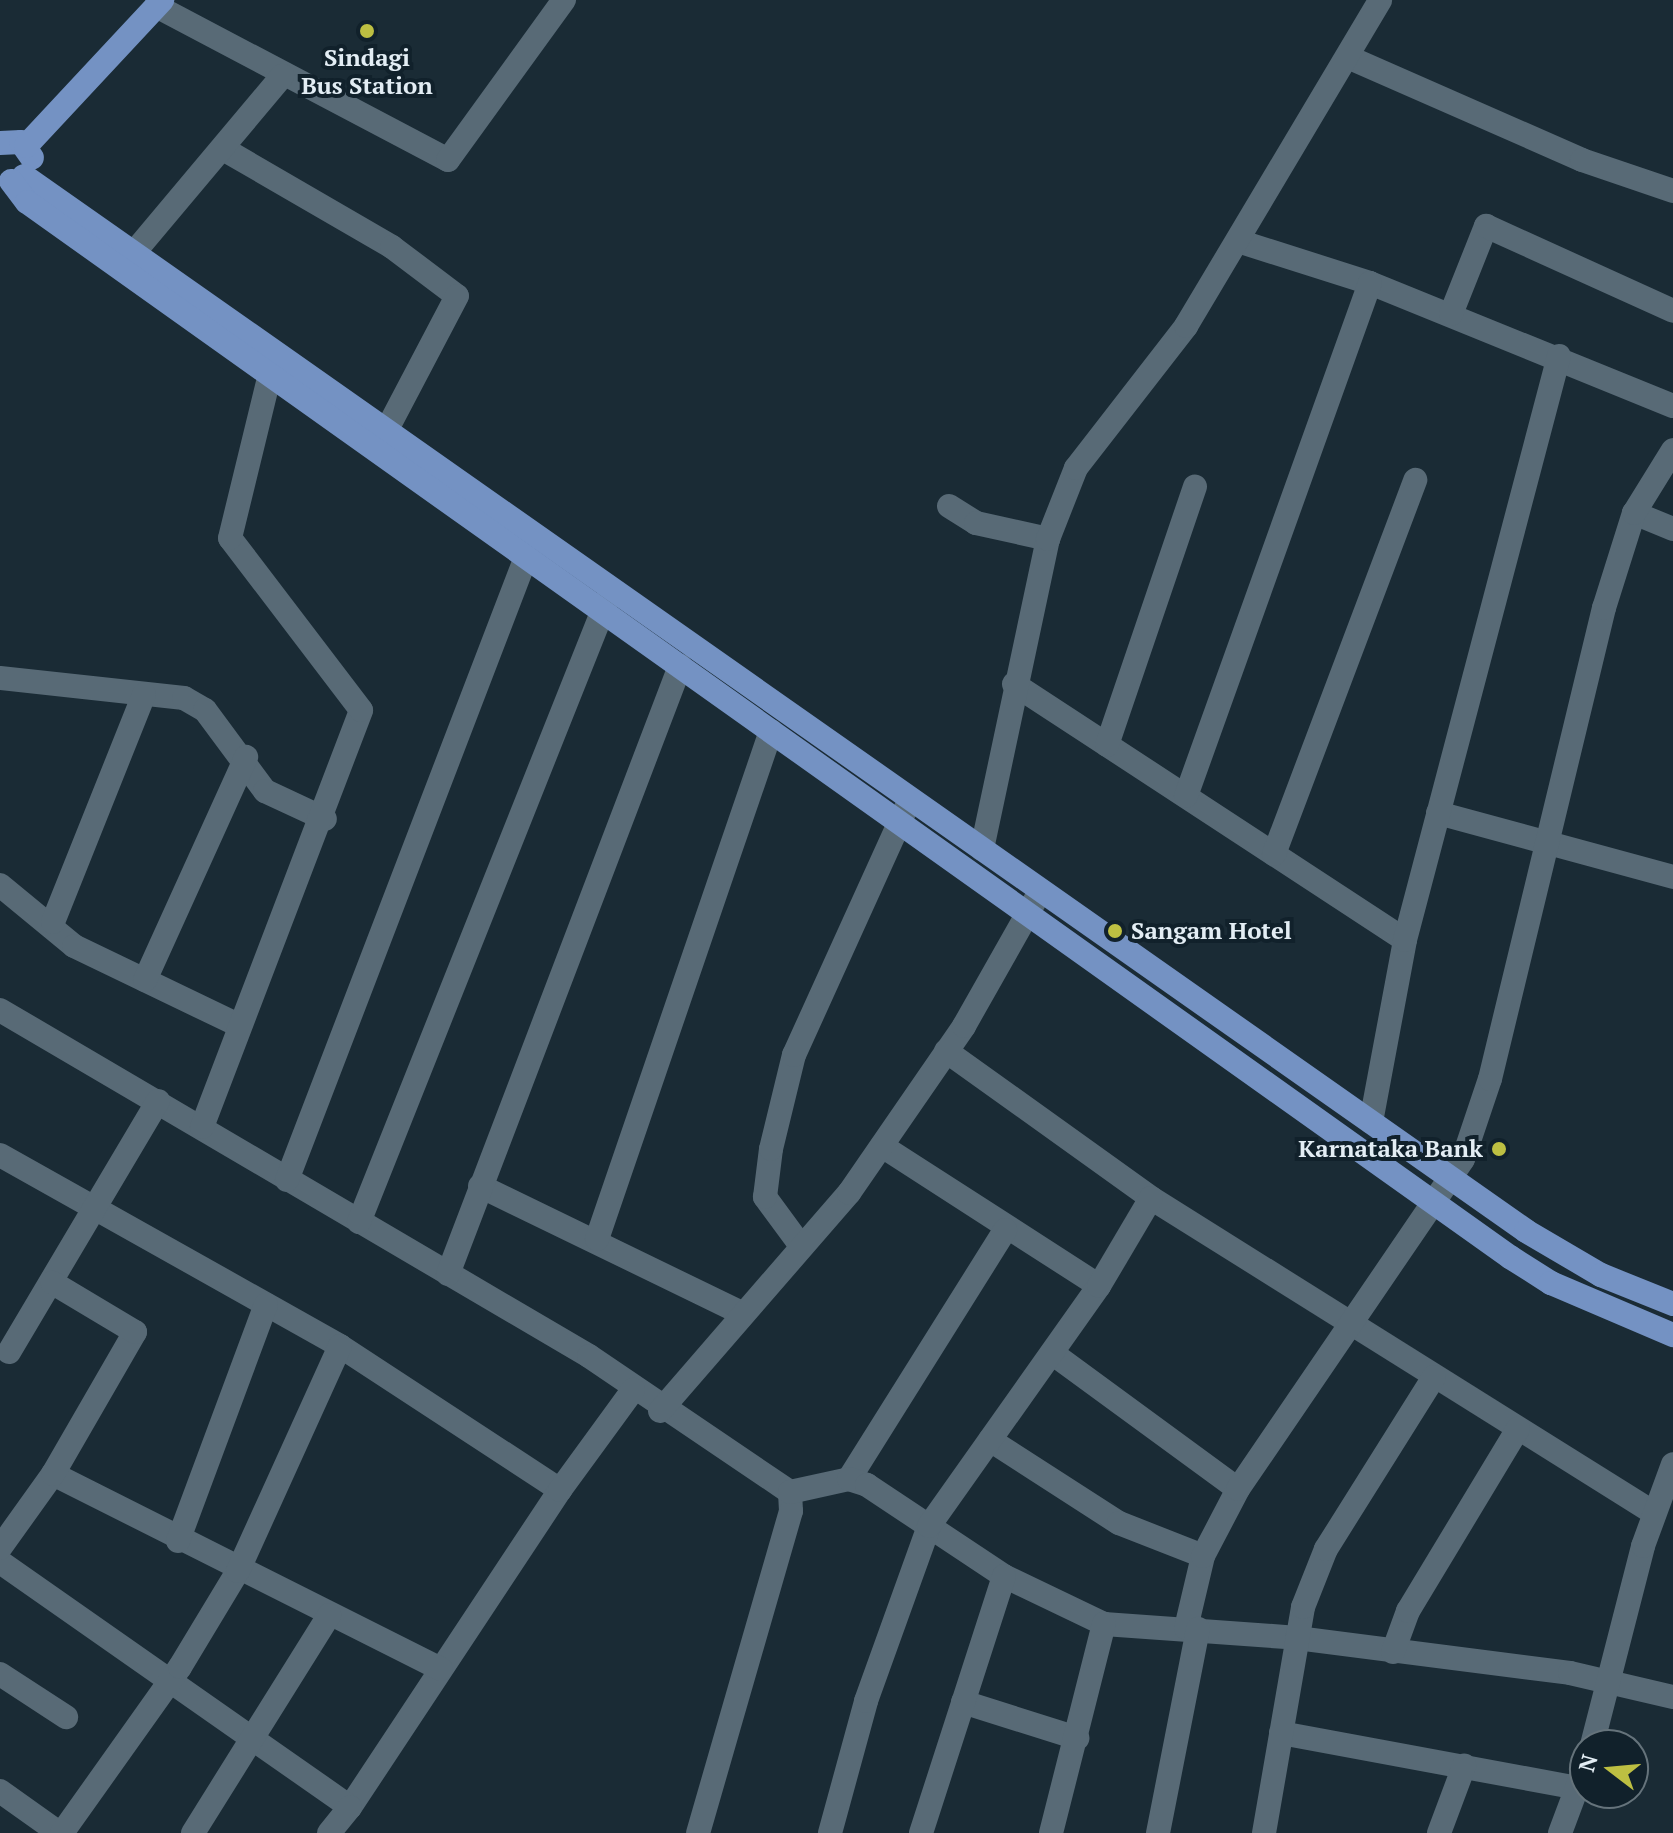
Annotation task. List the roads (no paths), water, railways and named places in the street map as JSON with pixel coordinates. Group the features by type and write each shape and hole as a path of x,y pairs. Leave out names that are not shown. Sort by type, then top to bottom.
{"main road":[{"path":"12,178 32,158 12,143 153,2"},
{"path":"12,178 132,255 272,364"},
{"path":"12,178 27,202 352,420 526,557 607,600 680,666 1433,1202 1551,1283 1673,1335"},
{"path":"352,420 386,431 607,600 911,799 1571,1260 1673,1304"}],"street":[{"path":"153,2 282,76 448,160 564,0"},
{"path":"982,849 1014,684 1048,539 1076,468 1241,242 1350,58 1380,0"},
{"path":"1350,58 1582,160 1673,191"},
{"path":"132,255 225,150 282,76"},
{"path":"225,150 392,247 457,296 386,431"},
{"path":"1451,314 1486,226 1673,311"},
{"path":"1241,242 1370,283 1559,356 1673,406"},
{"path":"1186,796 1370,283"},
{"path":"1371,1122 1405,940 1559,356"},
{"path":"202,1127 325,819 361,710 230,538 272,364"},
{"path":"1158,1833 1203,1556 1238,1489 1353,1327 1449,1177 1478,1122 1547,839 1634,513 1673,450"},
{"path":"1274,854 1415,480"},
{"path":"1107,745 1195,487"},
{"path":"949,506 976,523 1048,539"},
{"path":"1634,513 1673,529"},
{"path":"287,1180 526,557"},
{"path":"359,1222 607,600"},
{"path":"448,1274 680,666"},
{"path":"0,678 184,698 205,710 246,757 271,796 325,819"},
{"path":"1014,684 1405,940"},
{"path":"53,922 144,694"},
{"path":"597,1239 771,731"},
{"path":"145,980 246,757"},
{"path":"801,1246 765,1197 771,1149 794,1055 911,799"},
{"path":"1438,813 1547,839 1673,877"},
{"path":"0,885 53,922 74,946 240,1026"},
{"path":"660,1411 882,1146 946,1051 1041,891"},
{"path":"0,1010 448,1274 790,1492 849,1479 929,1526 1004,1576 1104,1624 1297,1638 1613,1683 1673,1697"},
{"path":"946,1051 1151,1198 1654,1513"},
{"path":"9,1352 53,1283 158,1101"},
{"path":"882,1146 1005,1230 1099,1286"},
{"path":"0,1155 97,1206 340,1346 560,1490"},
{"path":"480,1186 597,1239 742,1313"},
{"path":"830,1833 866,1701 929,1526 1099,1286 1151,1198"},
{"path":"849,1479 1005,1230"},
{"path":"0,1548 53,1474 135,1332 53,1283"},
{"path":"178,1541 266,1305"},
{"path":"0,1791 60,1833 169,1682 238,1571 340,1346"},
{"path":"1052,1353 1238,1489"},
{"path":"1264,1833 1297,1638 1326,1549 1434,1377"},
{"path":"329,1833 350,1807 560,1490 633,1390"},
{"path":"1393,1652 1408,1611 1518,1429"},
{"path":"990,1440 1119,1523 1203,1556"},
{"path":"1597,1729 1613,1683 1654,1513 1673,1464"},
{"path":"53,1474 178,1541 441,1669"},
{"path":"698,1833 791,1511 790,1492"},
{"path":"0,1562 252,1742 350,1807"},
{"path":"921,1833 1004,1576"},
{"path":"193,1833 329,1615"},
{"path":"1051,1833 1104,1624"},
{"path":"0,1674 66,1717"},
{"path":"963,1702 1077,1738"},
{"path":"1281,1733 1464,1766 1569,1776"},
{"path":"1439,1833 1464,1766"},
{"path":"1560,1833 1569,1809"}],"place":[{"name":"Sindagi Bus Station","path":"367,31"},
{"name":"Sangam Hotel","path":"1115,931"},
{"name":"Karnataka Bank","path":"1499,1149"}]}
